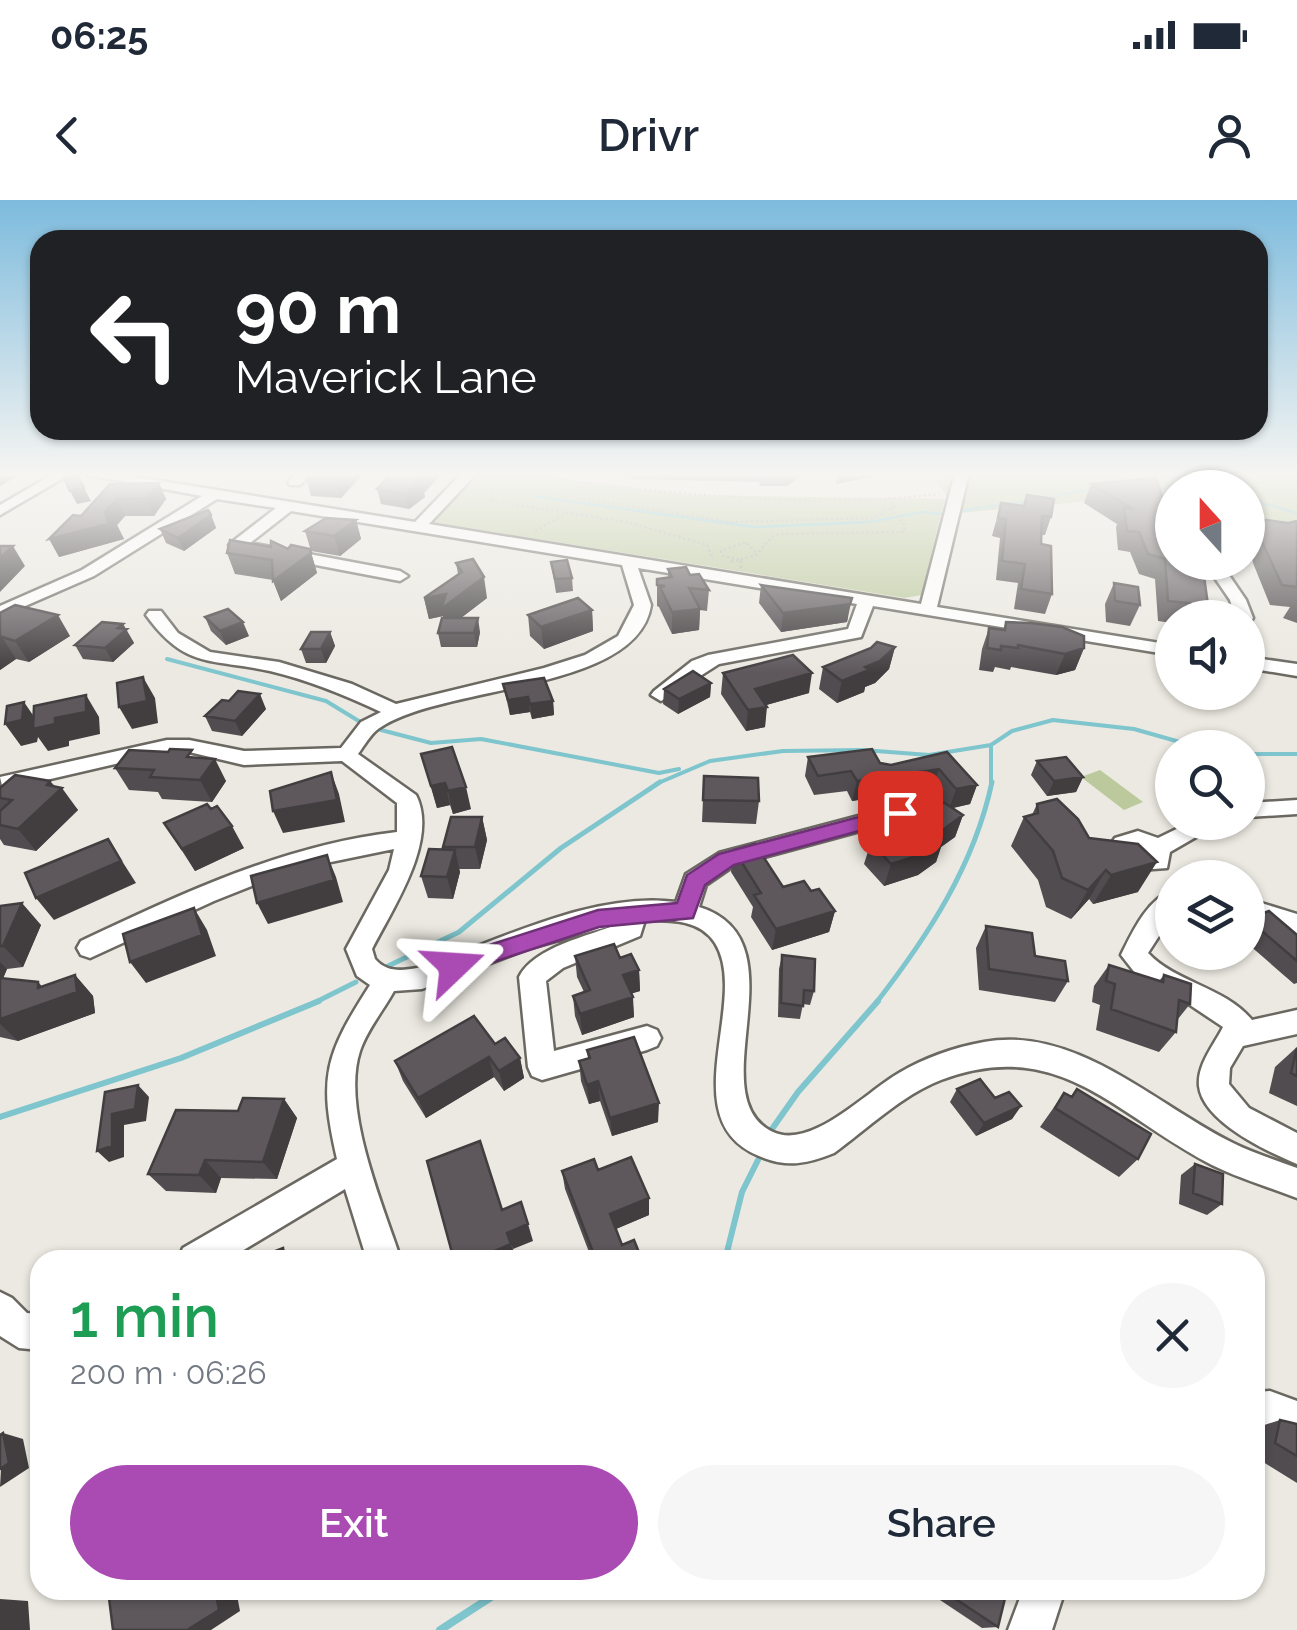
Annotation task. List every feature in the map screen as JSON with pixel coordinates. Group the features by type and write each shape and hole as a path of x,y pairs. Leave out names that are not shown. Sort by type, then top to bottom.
{"street":[{"path":"0,612 88,573 141,540"},
{"path":"245,540 237,546 400,576"},
{"path":"502,540 1155,647"},
{"path":"928,609 943,540"},
{"path":"347,754 358,735 396,711 568,666 611,649 631,632 642,613 643,603 629,569 630,561"},
{"path":"0,626 80,583 88,573"},
{"path":"661,695 699,665 714,659 855,633 867,600"},
{"path":"155,615 189,650 205,657 272,666 345,688 396,711"},
{"path":"1265,666 1297,670"},
{"path":"3,783 166,746 189,746 244,758 347,754"},
{"path":"347,754 351,761 395,786 408,800 407,844 386,901 359,949 364,967 373,977 422,978 561,928 633,913 685,912 719,927 734,952 736,996 730,1079 735,1109 744,1130 770,1147 808,1149 823,1144 906,1083 930,1071 984,1054 1017,1052 1076,1067 1224,1155 1297,1183"},
{"path":"1265,809 1297,807"},
{"path":"685,912 695,880 727,859 900,813"},
{"path":"1158,848 1174,840"},
{"path":"90,948 250,874 291,860 407,844"},
{"path":"633,913 631,929 554,961 532,977 542,1066 646,1038"},
{"path":"1265,914 1297,924"},
{"path":"1155,920 1134,955 1152,975 1194,993 1240,1024 1216,1068 1214,1088 1238,1118 1297,1149"},
{"path":"381,1250 356,1165 340,1078 345,1052 386,980"},
{"path":"1233,1036 1297,1022"},
{"path":"212,1250 356,1165"},
{"path":"0,1310 18,1330 30,1331"},
{"path":"1265,1410 1297,1420"},
{"path":"1030,1630 1040,1600"}],"path":[{"path":"692,540 707,545 708,555 716,561 741,560 757,554 769,540"},
{"path":"741,560 723,556 721,551 744,542 751,544 757,554"},
{"path":"741,560 743,573"}],"green space":[{"path":"542,540 935,540 921,595 905,598"},
{"path":"1100,770 1143,802 1124,810 1081,777"}],"building":[{"path":"230,540 271,547 271,541 288,549 291,545 310,549 311,553 273,581 272,560 227,553"},
{"path":"1004,540 1041,540 1041,544 1051,546 1052,594 1021,589 1025,564 1002,561"},
{"path":"1142,540 1155,540 1155,556 1148,554"},
{"path":"1265,540 1297,540 1297,587 1282,585 1265,548"},
{"path":"0,546 13,546 0,558"},
{"path":"473,559 484,577 441,609 446,594 424,598 462,572 456,563"},
{"path":"567,560 572,578 555,579 551,562"},
{"path":"686,567 690,575 699,574 709,590 689,588 700,609 672,612 660,587 665,586 657,585 657,579 672,577 668,569"},
{"path":"1166,580 1205,580 1207,600 1168,600"},
{"path":"1114,583 1138,587 1140,605 1115,601"},
{"path":"761,585 852,598 850,604 783,613"},
{"path":"578,598 592,610 541,627 528,615"},
{"path":"15,605 58,615 15,641 0,639 0,613"},
{"path":"228,609 243,622 220,631 205,617"},
{"path":"442,618 478,618 474,633 438,633"},
{"path":"102,622 123,624 118,628 127,629 105,648 75,645"},
{"path":"1006,622 1062,627 1084,636 1084,648 1065,654 1018,645 1001,646 1001,650 987,648 989,628 1005,630"},
{"path":"311,632 330,632 321,649 301,649"},
{"path":"877,642 895,647 880,661 865,667 869,670 842,681 823,667 871,648"},
{"path":"793,655 812,673 755,689 767,707 748,710 723,673"},
{"path":"693,671 711,683 679,699 664,689"},
{"path":"143,677 147,701 119,707 117,683"},
{"path":"544,678 553,701 530,704 528,697 508,700 503,684"},
{"path":"238,691 260,694 235,721 205,716 222,700 229,701"},
{"path":"86,695 86,712 55,718 55,724 33,729 34,706"},
{"path":"24,702 22,720 5,724 7,706"},
{"path":"452,747 466,787 448,791 445,783 431,786 421,754"},
{"path":"872,749 880,763 891,765 947,752 977,785 956,789 939,769 857,781 851,771 818,776 808,757"},
{"path":"129,750 192,750 187,757 215,759 200,780 150,777 154,770 115,768"},
{"path":"1066,757 1083,777 1054,781 1037,761"},
{"path":"331,772 337,800 273,811 270,791"},
{"path":"15,775 50,781 47,785 62,788 18,829 0,825 0,811 12,800 0,798 0,788"},
{"path":"704,776 758,778 759,801 703,800"},
{"path":"1057,799 1078,819 1089,838 1138,844 1155,863 1111,875 1106,870 1088,890 1062,878 1053,851 1024,817 1038,813 1037,804"},
{"path":"943,802 963,815 936,835 944,840 926,853 891,864 871,842 896,834 889,826 918,805 929,812"},
{"path":"207,804 211,809 217,806 232,826 182,849 164,823"},
{"path":"451,817 482,817 475,847 443,847"},
{"path":"108,839 121,861 36,898 25,873"},
{"path":"755,844 783,887 804,881 811,891 819,889 835,911 776,929 754,895 761,893 734,850"},
{"path":"429,849 455,850 447,877 421,876"},
{"path":"327,855 334,880 257,903 251,876"},
{"path":"22,903 3,946 0,946 0,906"},
{"path":"194,908 202,935 130,962 123,934"},
{"path":"1269,911 1297,935 1297,961 1265,934 1265,913"},
{"path":"986,926 1032,933 1035,956 1065,961 1068,981 989,969"},
{"path":"614,944 620,958 631,954 639,970 623,975 633,997 580,1014 573,996 590,990 575,956"},
{"path":"782,955 815,959 814,991 804,990 803,1006 781,1003"},
{"path":"1109,965 1163,982 1164,975 1191,984 1190,1004 1179,1000 1176,1032 1111,1009 1115,984 1106,981"},
{"path":"75,975 77,992 0,1019 0,978 38,982 38,988"},
{"path":"474,1016 495,1044 505,1038 520,1058 499,1071 489,1057 418,1098 395,1061"},
{"path":"634,1037 659,1103 610,1118 598,1081 587,1085 579,1061 590,1058 587,1050"},
{"path":"1297,1048 1297,1076 1291,1073"},
{"path":"980,1079 995,1098 1009,1092 1021,1106 984,1123 957,1089"},
{"path":"138,1085 135,1109 112,1114 112,1146 97,1151 105,1092"},
{"path":"1077,1089 1151,1134 1138,1159 1055,1108 1064,1093 1072,1097"},
{"path":"243,1098 284,1099 263,1162 205,1160 199,1175 148,1174 176,1110 238,1111"},
{"path":"480,1141 502,1210 521,1202 528,1224 507,1233 511,1244 497,1250 451,1250 427,1161"},
{"path":"631,1157 649,1198 610,1214 622,1245 634,1240 638,1250 592,1250 562,1171 594,1159 598,1170"},
{"path":"1195,1164 1223,1174 1222,1204 1193,1193"},
{"path":"1280,1420 1297,1424 1297,1456 1275,1443"},
{"path":"3,1433 9,1463 0,1469 0,1435"},
{"path":"109,1600 217,1600 219,1610 187,1630 113,1630"},
{"path":"957,1600 1005,1600 998,1627"}],"waterway":[{"path":"167,659 326,701 362,723"},
{"path":"991,745 1012,731 1053,720 1155,735"},
{"path":"381,730 431,743 481,739 659,773 679,769"},
{"path":"659,783 710,761 783,751 863,750 929,755 991,745"},
{"path":"991,745 991,784"},
{"path":"1265,754 1297,754"},
{"path":"876,1003 947,899 974,843 992,782"},
{"path":"386,967 459,932 561,848 659,783"},
{"path":"314,1003 356,982"},
{"path":"0,1117 181,1058 319,1001"},
{"path":"772,1129 798,1092 878,1001"},
{"path":"728,1250 742,1192 758,1160"},
{"path":"440,1630 486,1600"}],"route":[{"path":"454,966 598,918 662,910 685,912 695,880 727,859 900,813"}]}
